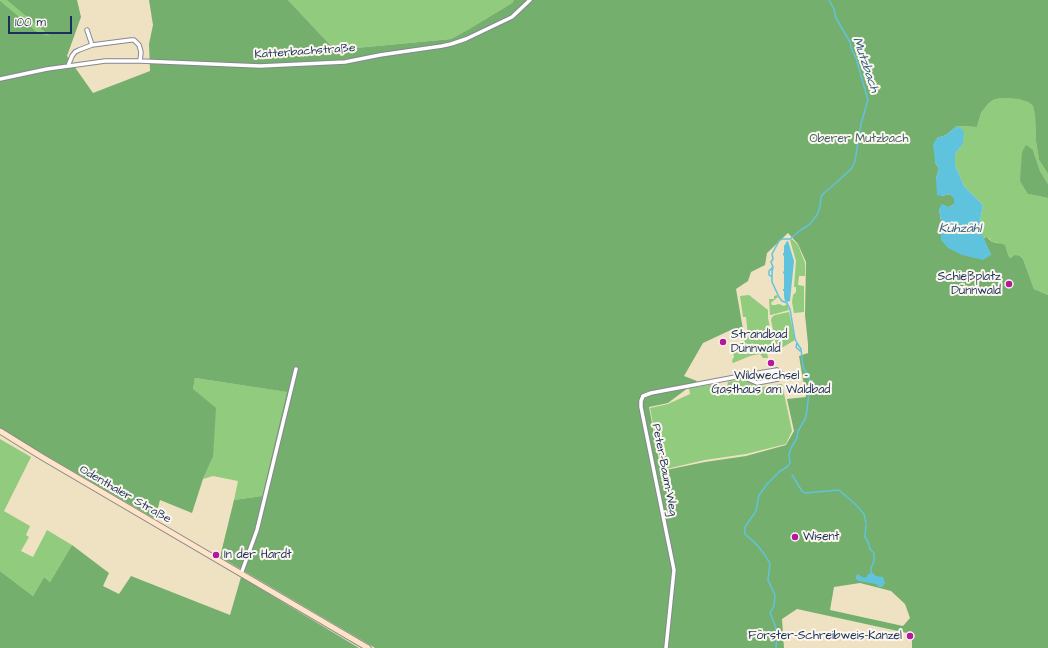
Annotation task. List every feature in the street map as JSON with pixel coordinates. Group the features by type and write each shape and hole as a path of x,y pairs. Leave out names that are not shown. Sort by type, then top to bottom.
{"main road":[{"name":"Odenthaler Straße","path":"0,432 368,648"}],"street":[{"name":"Katterbachstraße","path":"0,79 47,69 105,61 260,66 345,62 380,54 442,46 466,39 512,17 530,0"},
{"path":"86,30 92,45"},
{"path":"68,66 75,52 92,45 134,40 139,45 140,62"},
{"path":"241,574 257,530 296,369"},
{"name":"Peter-Baum-Weg","path":"666,648 674,570 642,414 641,401 643,396 650,393 741,376 777,370 780,372 778,379 757,383 741,376"}],"green space":[{"path":"0,0 57,0 64,42 0,22"},
{"name":"Oberer Mutzbach","path":"7,0 77,0 81,17 67,56 93,93 150,71 149,44 153,25 149,0 288,0 335,50 451,39 512,3 514,0 1048,0 1048,174 1039,160 1033,106 1028,102 1010,98 993,100 988,104 981,113 977,127 957,126 946,135 937,138 935,162 939,169 936,178 942,196 950,194 954,198 954,204 949,207 939,209 941,220 941,240 991,255 983,238 987,237 992,242 1005,245 1009,257 1011,258 1015,255 1020,256 1023,259 1034,289 1048,295 1048,648 912,648 912,641 911,639 908,639 907,633 797,609 782,619 784,648 375,648 220,557 234,500 262,496 287,392 195,378 193,389 216,408 213,457 203,479 192,513 160,500 155,519 0,429 0,1 38,33 50,36","holes":["788,233 798,244 806,262 805,315 808,353 799,356 806,397 787,399 794,431 786,445 746,456 705,462 661,471 649,407 668,403 697,381 684,376 703,343 733,329 744,335 736,289 748,281 751,272 765,265 767,253","860,583 891,591 905,604 910,618 903,626 830,610 834,587"]},
{"path":"288,0 514,0 512,3 451,39 335,50"},
{"path":"1001,98 1019,98 1028,102 1033,106 1035,114 1036,141 1039,160 1048,174 1048,184 1040,171 1033,150 1028,194 1048,198 1048,295 1034,289 1023,259 1020,256 1011,258 1009,257 1006,248 998,243 992,242 989,238 983,238 979,227 983,205 964,186 955,165 955,154 963,144 957,126 977,127 981,113 988,104 993,100"},
{"path":"1026,145 1033,150 1040,171 1048,184 1048,198 1028,194 1020,181 1022,152"},
{"path":"792,239 798,245 805,263 805,276 799,276 798,285 804,286 804,312 794,313 792,302 793,295 796,292 796,287 794,287 796,261 790,240"},
{"path":"749,295 768,310 768,318 775,352 767,353 768,358 763,358 760,354 750,356 733,363 733,352 742,350 741,346 748,336 746,317 743,317 740,296"},
{"path":"777,295 778,297 771,303 772,305 779,304 784,306 787,304 789,310 770,315 769,299 774,299 774,296"},
{"path":"789,312 795,340 777,350 771,320 775,315"},
{"path":"195,378 288,392 262,496 234,500 238,481 213,476 203,479 213,457 193,389"},
{"path":"741,379 748,380 756,384 756,388 782,384 792,431 786,444 746,454 705,460 662,470 650,408 668,404 690,394 689,388 716,384 722,393 726,391 728,382"},
{"path":"0,439 31,457 4,511 30,526 26,535 29,537 21,551 33,557 47,530 72,545 50,582 44,577 33,596 0,571"},
{"path":"72,545 109,573 103,586 119,594 131,576 230,615 241,577 359,648 0,648 0,571 33,596 44,577 50,582"}],"water":[{"name":"Kühzähl","path":"957,126 964,131 963,144 955,154 955,165 964,186 983,205 979,227 991,255 983,260 962,255 948,248 941,240 941,220 939,209 942,204 949,207 954,204 954,199 950,194 942,196 937,195 936,178 939,169 935,162 933,144 937,138 946,135"},
{"path":"787,241 794,261 790,301 787,302 785,301 783,291 783,253 784,246"},
{"path":"873,573 876,576 883,577 885,583 882,587 856,579 858,574 865,578 868,574"}],"waterway":[{"name":"Mutzbach","path":"776,648 777,635 770,613 774,606 775,595 768,580 770,564 757,545 745,534 745,527 756,511 759,495 768,483 790,463 789,455 791,448 797,438 798,431 805,419 807,411 810,382 809,376 803,367 801,349 795,339 790,309 787,303 782,301 779,297 772,282 772,254 779,241 782,239 790,239 809,225 817,215 821,197 824,193 852,168 855,161 861,124 868,100 850,42 836,18 834,9 829,0"},
{"name":"Mutzbach","path":"772,268 769,271 769,275 772,277"},
{"name":"Mutzbach","path":"797,343 796,347 800,351"},
{"path":"792,475 802,491 805,493 839,490 864,514 866,523"},
{"path":"866,525 865,537 870,549 874,553 871,574"}],"place":[{"name":"Schießplatz Dünnwald","path":"1009,284"},
{"name":"Strandbad Dünnwald","path":"723,342"},
{"name":"Wildwechsel - Gasthaus am Waldbad","path":"771,363"},
{"name":"Wisent","path":"795,537"},
{"name":"In der Hardt","path":"216,555"},
{"name":"Förster-Schreibweis-Kanzel","path":"910,636"}]}
